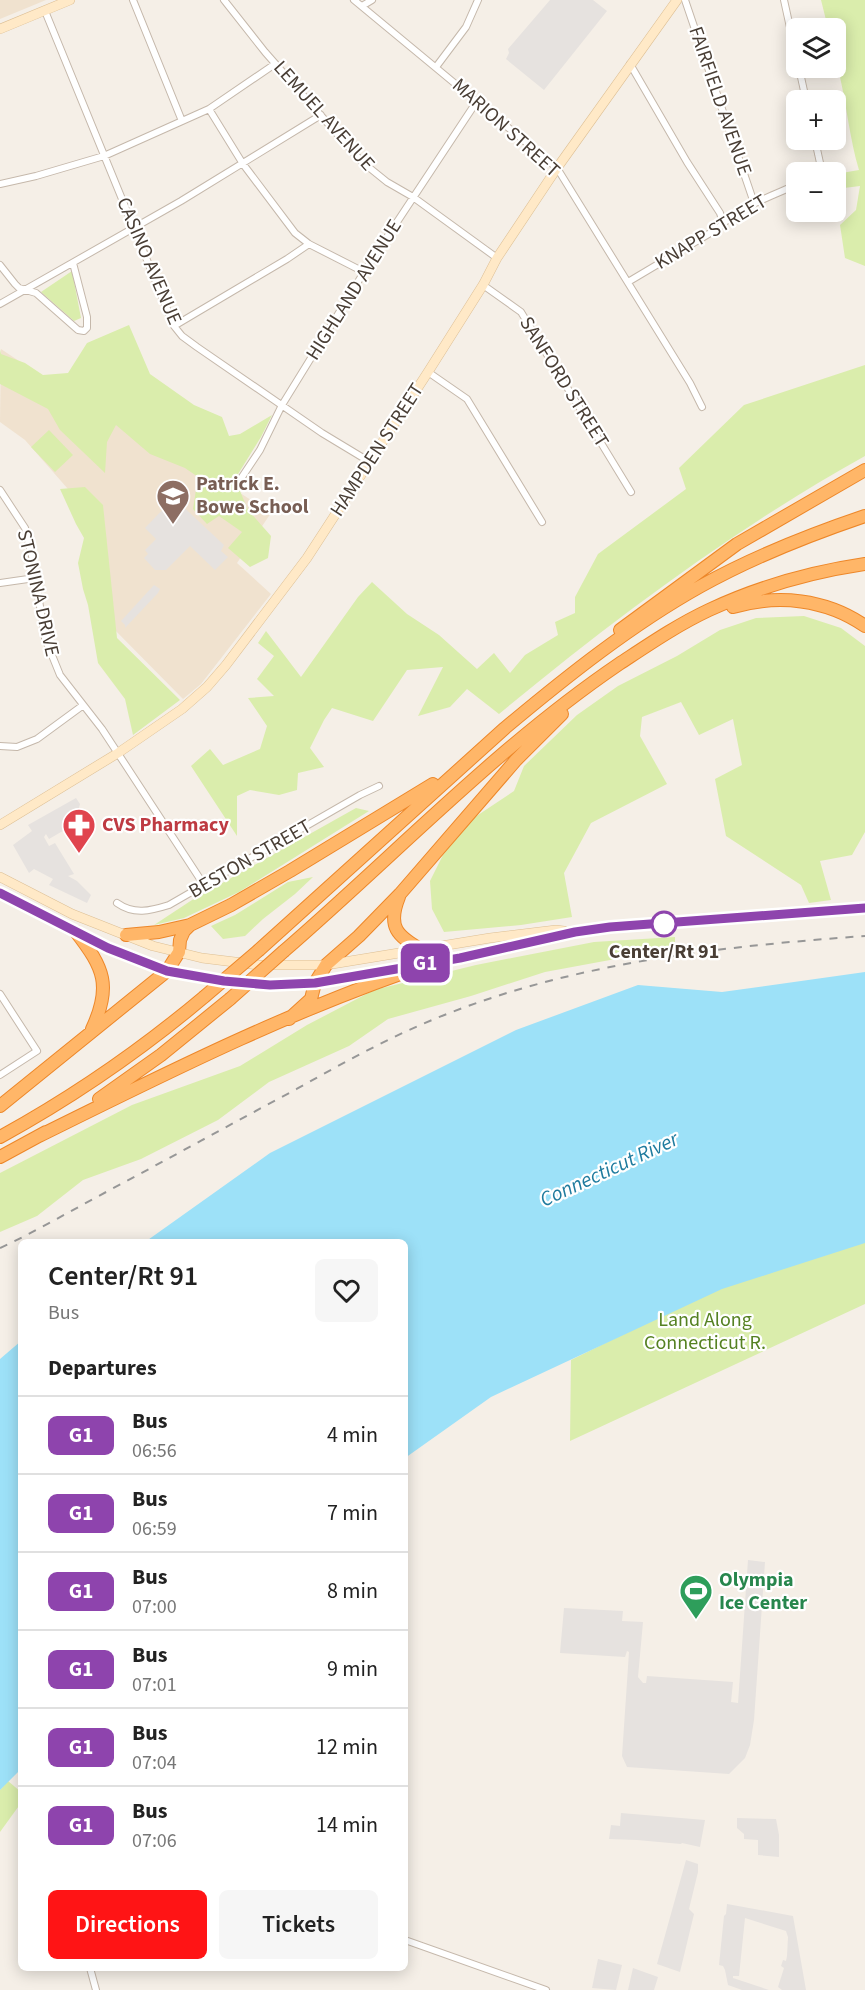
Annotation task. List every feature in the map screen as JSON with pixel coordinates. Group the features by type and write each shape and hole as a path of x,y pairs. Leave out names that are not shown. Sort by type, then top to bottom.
{"highway":[{"path":"583,667 637,616 720,555 865,470"},
{"path":"0,1137 51,1108 146,1044 259,950 462,766 524,713 651,617 725,574 776,549 865,516"},
{"path":"0,1158 88,1106 137,1073 184,1037 230,999 544,719 602,676 670,631 708,611 759,590 812,574 865,564"},
{"path":"670,631 720,611 748,603 778,599 826,607 849,616 865,626"},
{"path":"289,1019 311,999 315,983 326,965 359,936 400,894 516,760 602,676"},
{"path":"126,935 159,932 190,925 231,905 462,766"},
{"path":"400,894 394,909 393,922 403,939 422,950"},
{"path":"0,1106 167,971 179,952 180,940 184,931 190,925"},
{"path":"76,932 92,952 100,967 103,981 102,1007 90,1033"},
{"path":"39,1136 145,1083 289,1019 375,982 441,960"}],"main road":[{"path":"0,29 70,0"},
{"name":"HAMPDEN STREET","path":"0,825 118,753 182,709 207,687 307,558 428,372 483,285 497,258 557,168 677,0"},
{"path":"0,877 72,914 153,946 201,958 259,965 326,965 490,938 556,930 575,932"},
{"path":"0,893 108,948 167,971 241,983 270,985 315,983 610,927 865,908"}],"street":[{"path":"133,0 182,121"},
{"name":"LEMUEL AVENUE","path":"224,0 275,64 361,161 497,258"},
{"name":"MARION STREET","path":"354,0 557,168 690,383 702,407"},
{"path":"362,6 372,0"},
{"path":"436,67 465,27 478,0"},
{"name":"FAIRFIELD AVENUE","path":"686,0 754,203"},
{"path":"784,0 788,18"},
{"name":"CASINO AVENUE","path":"45,11 174,326 182,336 197,347 322,433 370,462"},
{"path":"0,184 104,156 209,109 275,64"},
{"path":"630,64 687,162 720,213 723,223"},
{"name":"HIGHLAND AVENUE","path":"238,483 260,450 282,405 364,272 477,101"},
{"path":"209,109 243,164 296,233 309,244 364,272"},
{"path":"0,304 243,164 321,115"},
{"name":"KNAPP STREET","path":"628,282 717,230 723,223 754,203 786,189"},
{"path":"174,326 288,259 309,244"},
{"path":"0,265 15,284 36,293 78,330 84,331 87,328 87,317 73,263"},
{"name":"SANFORD STREET","path":"483,285 521,312 631,492"},
{"path":"428,372 466,399 542,522"},
{"name":"STONINA DRIVE","path":"0,490 25,528 32,556 39,610 50,654 60,675 102,729 204,885"},
{"path":"0,583 35,578"},
{"path":"0,746 17,747 37,739 82,706"},
{"name":"BESTON STREET","path":"117,903 123,908 137,912 149,912 169,905 379,786"},
{"path":"0,994 37,1051 0,1075"},
{"path":"408,1941 546,1990"},
{"path":"91,1971 96,1990"}],"shaded area":[{"path":"0,0 46,0 0,19"},
{"path":"550,0 593,0 607,11 544,90 506,59 508,49"},
{"name":"Patrick E. Bowe School","path":"1,349 22,363 69,404 109,380 223,482 271,513 237,563 271,594 201,684 183,699 108,623 88,538 68,489 25,440 0,422"},
{"path":"176,500 224,545 221,551 228,557 215,570 190,546 166,570 155,570 144,558 148,554 145,550 156,539 145,528 170,502 174,504"},
{"path":"154,585 160,589 158,593 125,628 121,621"},
{"path":"76,798 80,804 77,816 80,821 49,839 46,834 44,837 49,846 55,843 74,874 68,876 77,881 91,895 87,903 49,885 53,879 34,869 29,873 13,845 32,831 28,825"},
{"path":"748,1560 765,1562 754,1720 750,1745 745,1758 729,1774 627,1767 622,1756 629,1652 627,1651 625,1657 560,1653 564,1608 623,1611 622,1621 643,1622 638,1677 643,1683 646,1683 647,1676 733,1682 731,1702 738,1703"},
{"path":"621,1813 705,1820 700,1847 682,1843 609,1839 611,1825 620,1826"},
{"path":"737,1818 776,1819 779,1857 758,1855 758,1840 744,1839 744,1834 737,1828"},
{"path":"686,1860 698,1864 698,1872 689,1909 694,1914 680,1972 657,1964"},
{"path":"727,1904 793,1916 806,1990 782,1990 778,1987 784,1968 781,1966 787,1956 786,1931 745,1918 739,1976 733,1976 733,1978 769,1990 742,1990 728,1985 725,1970 719,1965"},
{"path":"598,1959 622,1965 616,1990 592,1988"},
{"path":"633,1968 658,1977 654,1990 628,1990"}],"green space":[{"path":"821,0 865,0 865,266 845,258 840,225 846,222 856,210 860,186 846,188 846,172 859,170 846,109 846,90 842,90 840,78 846,78 846,18 826,18"},
{"path":"72,271 81,318 74,321 41,292"},
{"path":"129,325 150,374 194,405 222,417 229,436 240,434 272,415 235,479 248,510 271,536 268,558 250,567 228,548 242,532 219,516 207,524 193,509 198,477 185,468 150,454 116,425 107,442 105,473 60,430 48,409 0,384 0,349 1,354 25,363 43,375 68,373 87,343"},
{"path":"865,365 865,456 769,514 676,577 586,644 499,714 467,689 450,707 418,716 443,667 407,670 373,721 332,708 310,748 324,767 298,773 297,790 279,795 250,790 237,796 237,836 191,766 210,749 223,765 260,749 267,726 248,698 274,696 257,679 274,656 258,643 266,631 301,677 358,597 372,582 407,614 439,635 477,669 494,653 510,673 525,655 558,635 555,622 575,613 575,597 598,554 686,489 679,468 744,405"},
{"path":"49,430 73,455 55,472 31,447"},
{"path":"85,487 103,505 117,638 180,700 133,735 125,699 98,663 78,563 84,538 60,489"},
{"path":"804,616 841,628 865,646 865,832 852,855 820,861 831,900 809,903 801,885 726,836 715,779 742,765 733,719 699,735 681,702 642,717 640,736 667,784 591,823 564,873 572,917 521,925 444,932 432,909 430,881 443,855 472,819 514,791 524,766 577,715 618,686 677,656 720,630 756,618"},
{"path":"356,808 369,811 239,892 184,918 154,925 192,900"},
{"path":"313,877 245,936 223,939 211,926 235,915 288,882"},
{"path":"675,937 675,948 545,972 388,1019 349,1046 269,1082 218,1120 141,1159 83,1180 37,1216 0,1232 0,1173 132,1105 240,1066 307,1025 374,990 476,965 594,942"},
{"name":"Land Along Connecticut R.","path":"865,1215 865,1304 570,1441 571,1360"},
{"path":"8,1781 18,1789 18,1807 0,1832 0,1790"}],"water":[{"name":"Connecticut River","path":"865,972 865,1243 722,1289 491,1397 408,1456 408,1239 149,1239 270,1153 516,1030 638,985 722,992"},
{"path":"18,1344 18,1772 0,1790 0,1359"}],"railway":[{"path":"18,1239 370,1049 418,1026 471,1005 526,987 637,962 751,946 865,936"},
{"path":"0,1248 18,1239"}],"bus line":[{"name":"G1","path":"0,893 108,948 167,971 224,981 270,985 315,983 460,958 575,932 610,927 865,908"}],"place":[{"name":"Patrick E. Bowe School","path":"173,525"},
{"name":"CVS Pharmacy","path":"79,854"},
{"name":"Center/Rt 91","path":"664,924"},
{"name":"Olympia Ice Center","path":"696,1620"}]}
